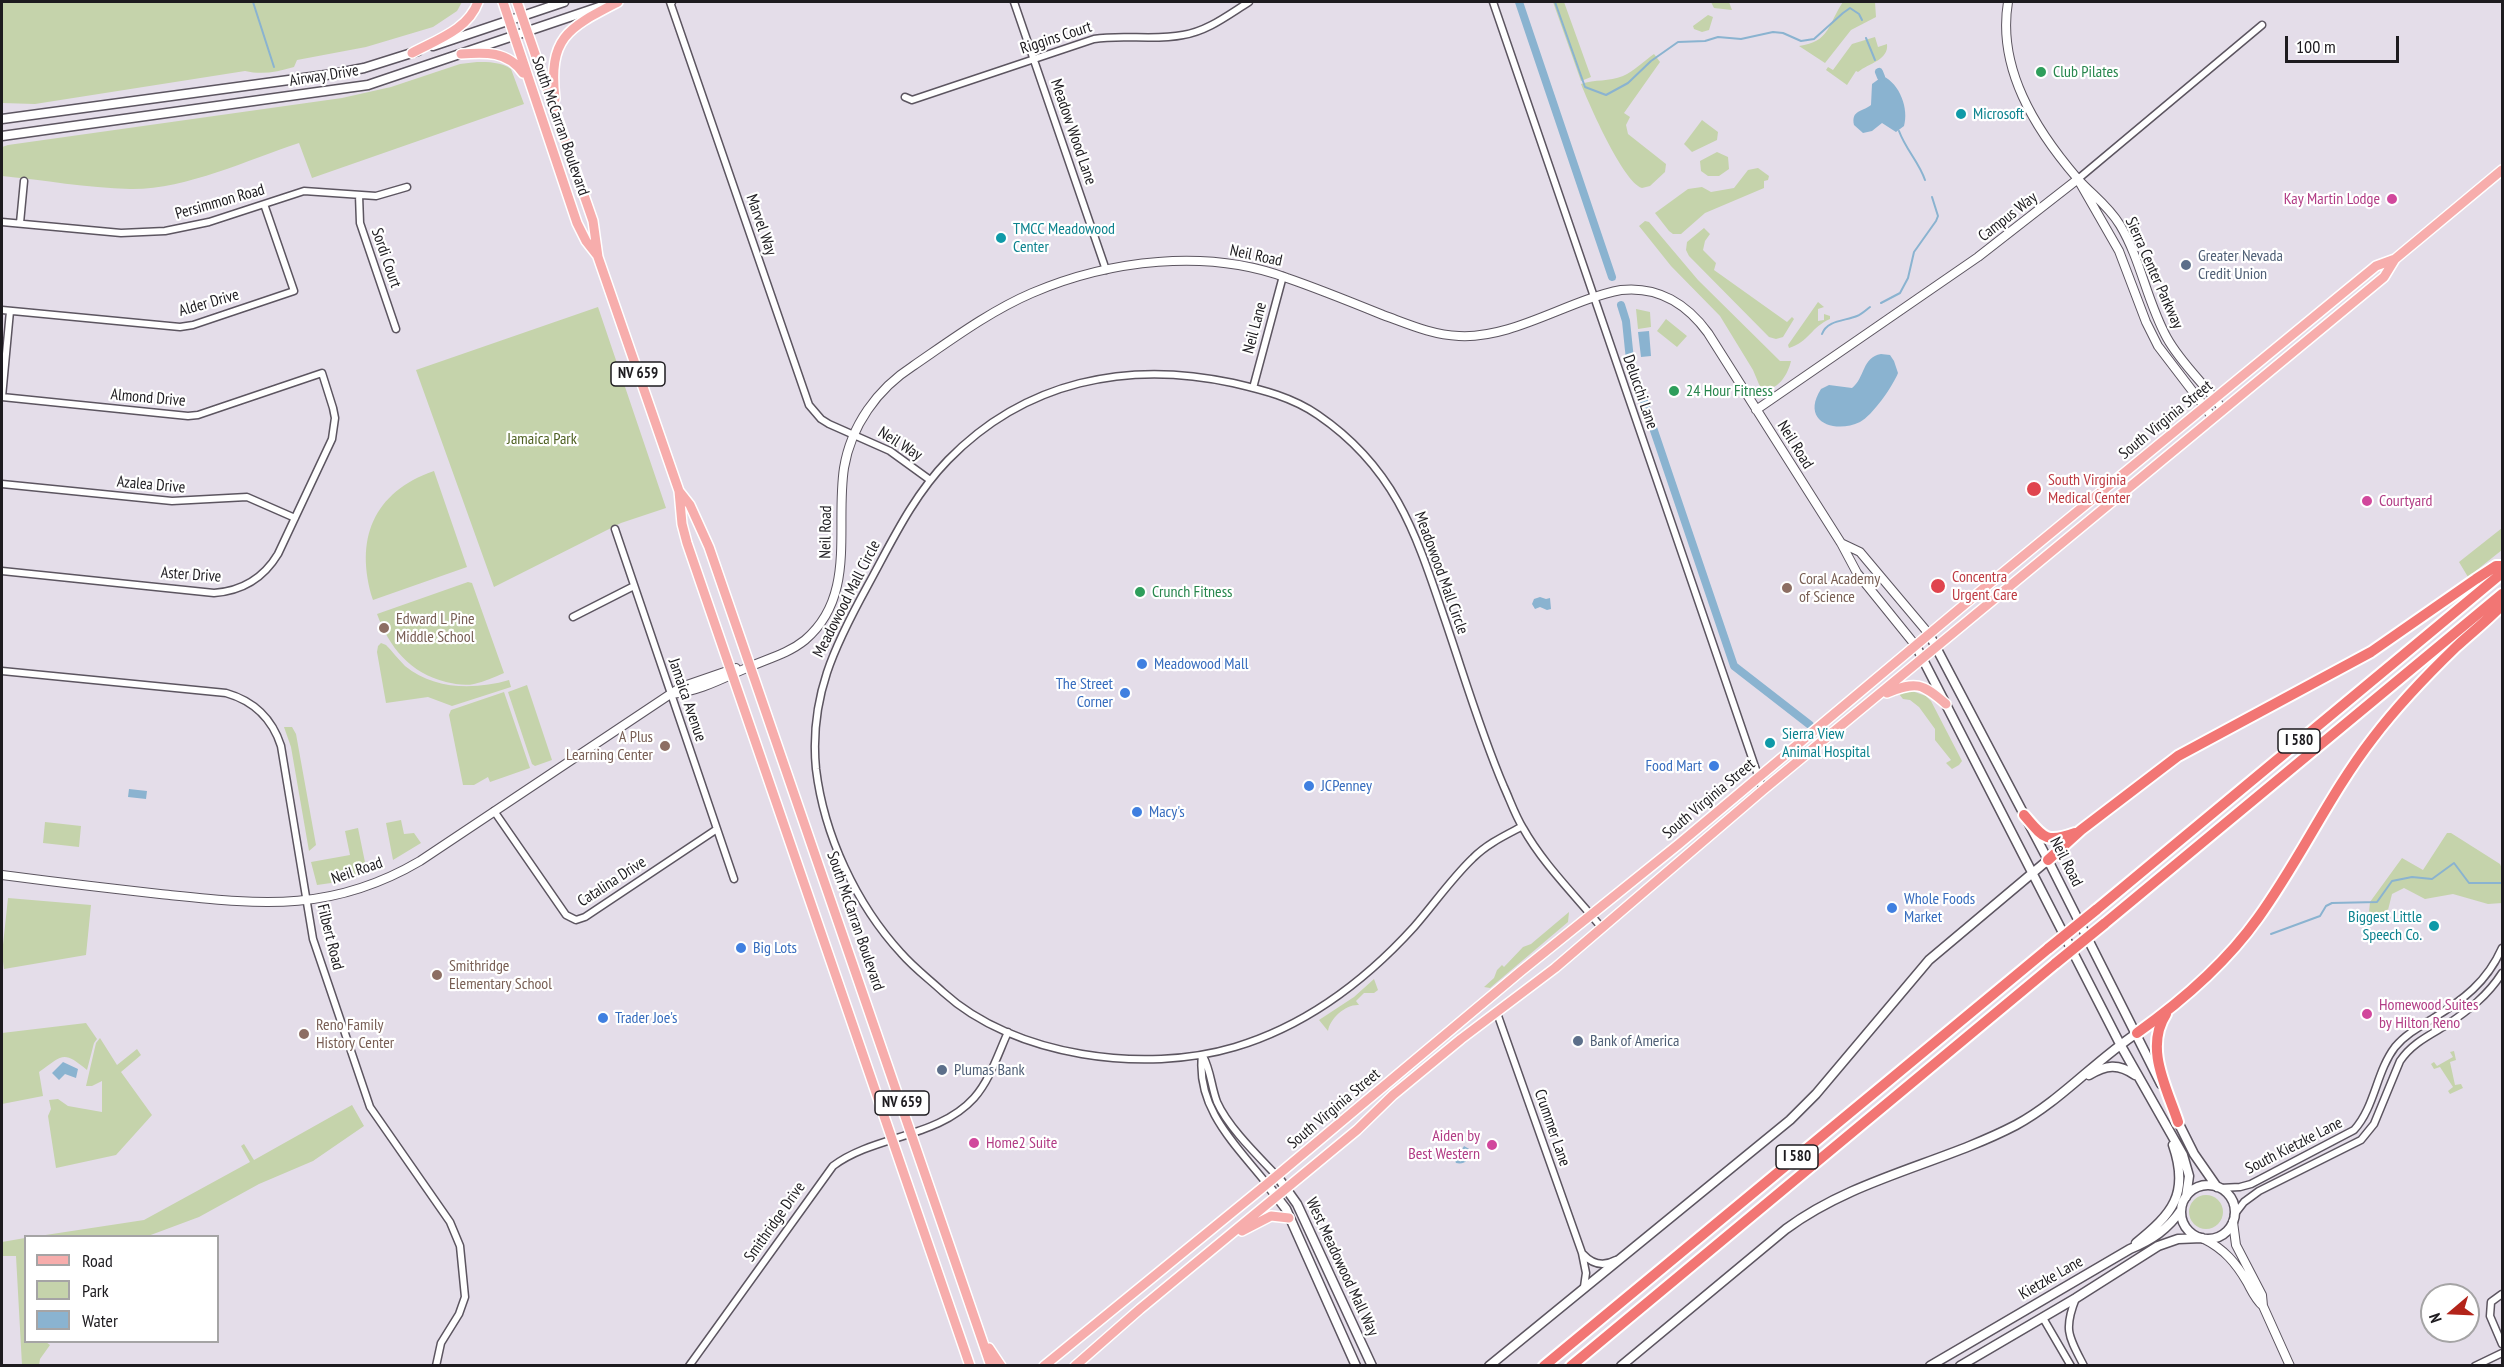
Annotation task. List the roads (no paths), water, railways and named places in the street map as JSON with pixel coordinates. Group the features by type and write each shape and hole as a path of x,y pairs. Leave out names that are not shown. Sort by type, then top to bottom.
{"highway":[{"path":"2048,860 2081,830 2178,756 2371,652 2496,566 2502,566"},
{"name":"I 580","path":"1544,1365 2502,573"},
{"name":"I 580","path":"1571,1365 2502,594"},
{"path":"2137,1034 2222,961 2258,919 2338,787 2393,712 2420,682 2502,604"},
{"path":"2024,815 2048,839 2059,838 2081,830"},
{"path":"2170,1008 2158,1030 2156,1051 2178,1122"}],"main road":[{"path":"412,53 456,30 471,16 478,2"},
{"name":"South McCarran Boulevard","path":"503,2 577,223 586,241 598,257"},
{"name":"South McCarran Boulevard","path":"517,2 592,221 598,257 679,491 684,534 970,1365"},
{"name":"Airway Drive","path":"2,117 364,68 564,2"},
{"path":"556,117 553,75 559,45 578,24 617,2"},
{"name":"Airway Drive","path":"2,138 14,134 352,88 382,81 617,2"},
{"path":"460,54 486,53 508,57 517,64 529,82"},
{"name":"South Virginia Street","path":"1075,1365 1224,1240 1272,1190 1357,1130 1393,1095 1555,968 1763,790 2384,277 2395,259 2502,170"},
{"name":"South Virginia Street","path":"1044,1365 1282,1182 1520,972 1592,915 2376,266 2395,259"},
{"name":"South McCarran Boulevard","path":"679,491 697,518 750,666 991,1365"},
{"name":"Neil Road","path":"1929,634 1938,647 2137,1034 2194,1154 2219,1188"},
{"name":"Neil Road","path":"1916,646 2120,1044 2170,1136 2187,1162 2189,1176 2186,1197"},
{"path":"1876,697 1914,684 1927,688 1946,704"},
{"path":"1489,1365 1797,1114 1929,960 2048,860"},
{"path":"1622,1365 1809,1212 1855,1189 2005,1130 2031,1115 2120,1044 2137,1034"},
{"path":"2065,1089 2104,1067 2125,1068 2138,1077"},
{"path":"2130,1249 2158,1226 2175,1202 2180,1181 2170,1136"},
{"name":"West Meadowood Mall Way","path":"1282,1182 1372,1365"},
{"path":"2205,1186 2219,1188 2230,1198 2233,1219 2222,1235 2203,1239 2190,1233 2185,1227 2181,1210 2186,1197 2195,1189 2205,1186"},
{"name":"West Meadowood Mall Way","path":"1272,1190 1289,1218 1356,1365"},
{"name":"Kietzke Lane","path":"1930,1365 2130,1249 2150,1240 2166,1229 2181,1210"},
{"path":"1224,1240 1271,1216 1289,1218"},
{"name":"Kietzke Lane","path":"1960,1365 2043,1318 2158,1246 2178,1239 2203,1239"},
{"path":"981,1334 1001,1365"}],"street":[{"name":"Marvel Way","path":"671,2 810,405 821,419 854,434"},
{"name":"Meadow Wood Lane","path":"1014,2 1106,270"},
{"name":"Riggins Court","path":"904,97 912,100 1102,38 1169,37 1197,32 1222,20 1249,2"},
{"name":"Delucchi Lane","path":"1492,2 1763,790"},
{"name":"Sierra Center Parkway","path":"2008,2 2006,39 2015,81 2038,124 2078,179 2119,251 2146,322 2158,346 2213,418"},
{"name":"Campus Way","path":"1756,410 1978,257 2078,179 2262,25"},
{"name":"Sierra Center Parkway","path":"2078,179 2102,200 2120,224 2168,338 2223,410"},
{"path":"20,223 24,180"},
{"name":"Persimmon Road","path":"2,222 143,233 187,228 304,191 359,195 387,194 407,187"},
{"name":"Sordi Court","path":"359,195 360,223 396,329"},
{"name":"Alder Drive","path":"2,310 180,327 193,325 294,291 264,204"},
{"name":"Neil Road","path":"2,875 266,904 307,901 345,893 391,876 420,861 685,684 780,656 803,641 819,624 834,599 841,562 844,468 854,434 878,395 910,367 1014,302 1048,287 1106,270 1178,261 1231,265 1282,276 1418,328 1440,334 1463,336 1502,329 1621,290 1640,289 1665,296 1684,306 1708,333 1841,543 1857,573 1916,646"},
{"name":"Neil Lane","path":"1253,387 1282,276"},
{"path":"2,397 10,311"},
{"name":"Almond Drive","path":"2,397 188,416 198,415 322,373"},
{"name":"Aster Drive","path":"2,571 225,592 247,585 266,571 278,554 334,430 333,408 322,373"},
{"name":"Meadowood Mall Circle","path":"1521,827 1493,842 1475,856 1391,951 1340,994 1310,1015 1270,1035 1230,1049 1202,1055 1157,1059 1099,1056 1047,1046 1008,1032 967,1013 915,968 884,934 858,893 840,855 826,813 817,771 815,744 817,711 831,657 906,515 930,480 962,446 999,418 1040,396 1109,376 1155,373 1196,376 1253,387 1290,399 1322,418 1347,439 1375,468 1398,499 1416,535 1490,753 1521,827 1601,927"},
{"name":"Neil Way","path":"854,434 890,451 930,480"},
{"name":"Azalea Drive","path":"2,484 188,502 224,497 247,497 295,518"},
{"name":"Jamaica Avenue","path":"615,529 734,879"},
{"name":"Neil Road","path":"1841,543 1860,552 1929,634"},
{"path":"573,617 634,586"},
{"name":"Filbert Road","path":"2,671 226,693 248,701 272,725 281,746 314,939 370,1107 450,1222 460,1245 465,1297 459,1314 441,1343 436,1365"},
{"name":"Catalina Drive","path":"494,811 566,915 576,920 585,917 717,829"},
{"name":"South Kietzke Lane","path":"2219,1188 2240,1188 2251,1184 2354,1130 2363,1118 2386,1062 2396,1046 2415,1029 2454,1006 2475,989 2496,962 2502,948"},
{"name":"South Kietzke Lane","path":"2233,1219 2244,1202 2259,1191 2361,1140 2374,1124 2400,1061 2406,1052 2421,1039 2477,1003 2502,973"},
{"name":"Crummer Lane","path":"1497,1013 1582,1253 1586,1281 1581,1291"},
{"name":"Smithridge Drive","path":"689,1365 825,1174 843,1159 957,1113 975,1097 987,1079 1008,1032"},
{"path":"1202,1055 1210,1070 1215,1095 1221,1109 1282,1182"},
{"path":"1202,1055 1200,1071 1211,1111 1272,1190"},
{"path":"2233,1219 2235,1245 2262,1295 2263,1306"},
{"path":"2203,1239 2230,1257 2263,1306 2290,1365"},
{"path":"1582,1253 1598,1264 1611,1263 1624,1255"},
{"path":"2502,1294 2491,1302 2490,1316 2502,1344"},
{"path":"2076,1298 2070,1314 2068,1336 2084,1365"},
{"path":"2043,1318 2071,1365"},
{"path":"2475,1365 2502,1353"}],"water":[{"path":"1883,76 1894,85 1902,98 1905,112 1904,126 1896,132 1882,123 1872,131 1863,133 1854,125 1854,117 1871,105 1872,84"},
{"path":"1649,331 1651,356 1641,357 1638,332"},
{"path":"1881,354 1890,355 1898,373 1876,407 1865,419 1850,425 1831,426 1823,422 1815,410 1821,389 1829,385 1852,388 1870,359"},
{"path":"1550,598 1551,609 1540,607 1535,609 1532,604 1534,599"},
{"path":"129,789 147,791 146,799 128,797"},
{"path":"63,1062 78,1069 76,1078 65,1074 59,1080 52,1073"},
{"path":"1464,1146 1471,1150 1470,1156 1465,1162 1456,1163 1454,1158 1459,1155"}],"waterway":[{"path":"253,2 274,67"},
{"path":"1519,2 1612,277"},
{"path":"1555,2 1585,87 1606,95 1628,83 1651,61 1678,42 1705,41 1718,37 1741,39 1773,32 1783,33 1801,41 1814,39 1850,8 1859,14 1862,20"},
{"path":"1866,38 1875,60"},
{"path":"1879,72 1881,77"},
{"path":"1899,131 1925,180"},
{"path":"1881,303 1900,293 1908,278 1914,252 1936,221 1938,216 1932,197"},
{"path":"1621,305 1626,321 1630,360 1734,666 1810,725"},
{"path":"1822,334 1824,329 1832,323 1857,316 1870,307"},
{"path":"2271,934 2320,916 2326,906 2332,903 2377,902 2392,881 2412,877 2432,879 2454,863 2469,883 2502,883"}],"place":[{"name":"Club Pilates","path":"2041,72"},
{"name":"Microsoft","path":"1961,114"},
{"name":"Kay Martin Lodge","path":"2392,199"},
{"name":"TMCC Meadowood Center","path":"1001,238"},
{"name":"Greater Nevada Credit Union","path":"2186,265"},
{"name":"24 Hour Fitness","path":"1674,391"},
{"name":"South Virginia Medical Center","path":"2034,489"},
{"name":"Courtyard","path":"2367,501"},
{"name":"Concentra Urgent Care","path":"1938,586"},
{"name":"Coral Academy of Science","path":"1787,588"},
{"name":"Crunch Fitness","path":"1140,592"},
{"name":"Edward L Pine Middle School","path":"384,628"},
{"name":"Meadowood Mall","path":"1142,664"},
{"name":"The Street Corner","path":"1125,693"},
{"name":"Sierra View Animal Hospital","path":"1770,743"},
{"name":"A Plus Learning Center","path":"665,746"},
{"name":"Food Mart","path":"1714,766"},
{"name":"JCPenney","path":"1309,786"},
{"name":"Macy's","path":"1137,812"},
{"name":"Whole Foods Market","path":"1892,908"},
{"name":"Biggest Little Speech Co.","path":"2434,926"},
{"name":"Big Lots","path":"741,948"},
{"name":"Smithridge Elementary School","path":"437,975"},
{"name":"Homewood Suites by Hilton Reno","path":"2367,1014"},
{"name":"Trader Joe's","path":"603,1018"},
{"name":"Reno Family History Center","path":"304,1034"},
{"name":"Bank of America","path":"1578,1041"},
{"name":"Plumas Bank","path":"942,1070"},
{"name":"Home2 Suite","path":"974,1143"},
{"name":"Aiden by Best Western","path":"1492,1145"}],"park label":[{"name":"Jamaica Park","path":"542,439"}]}
